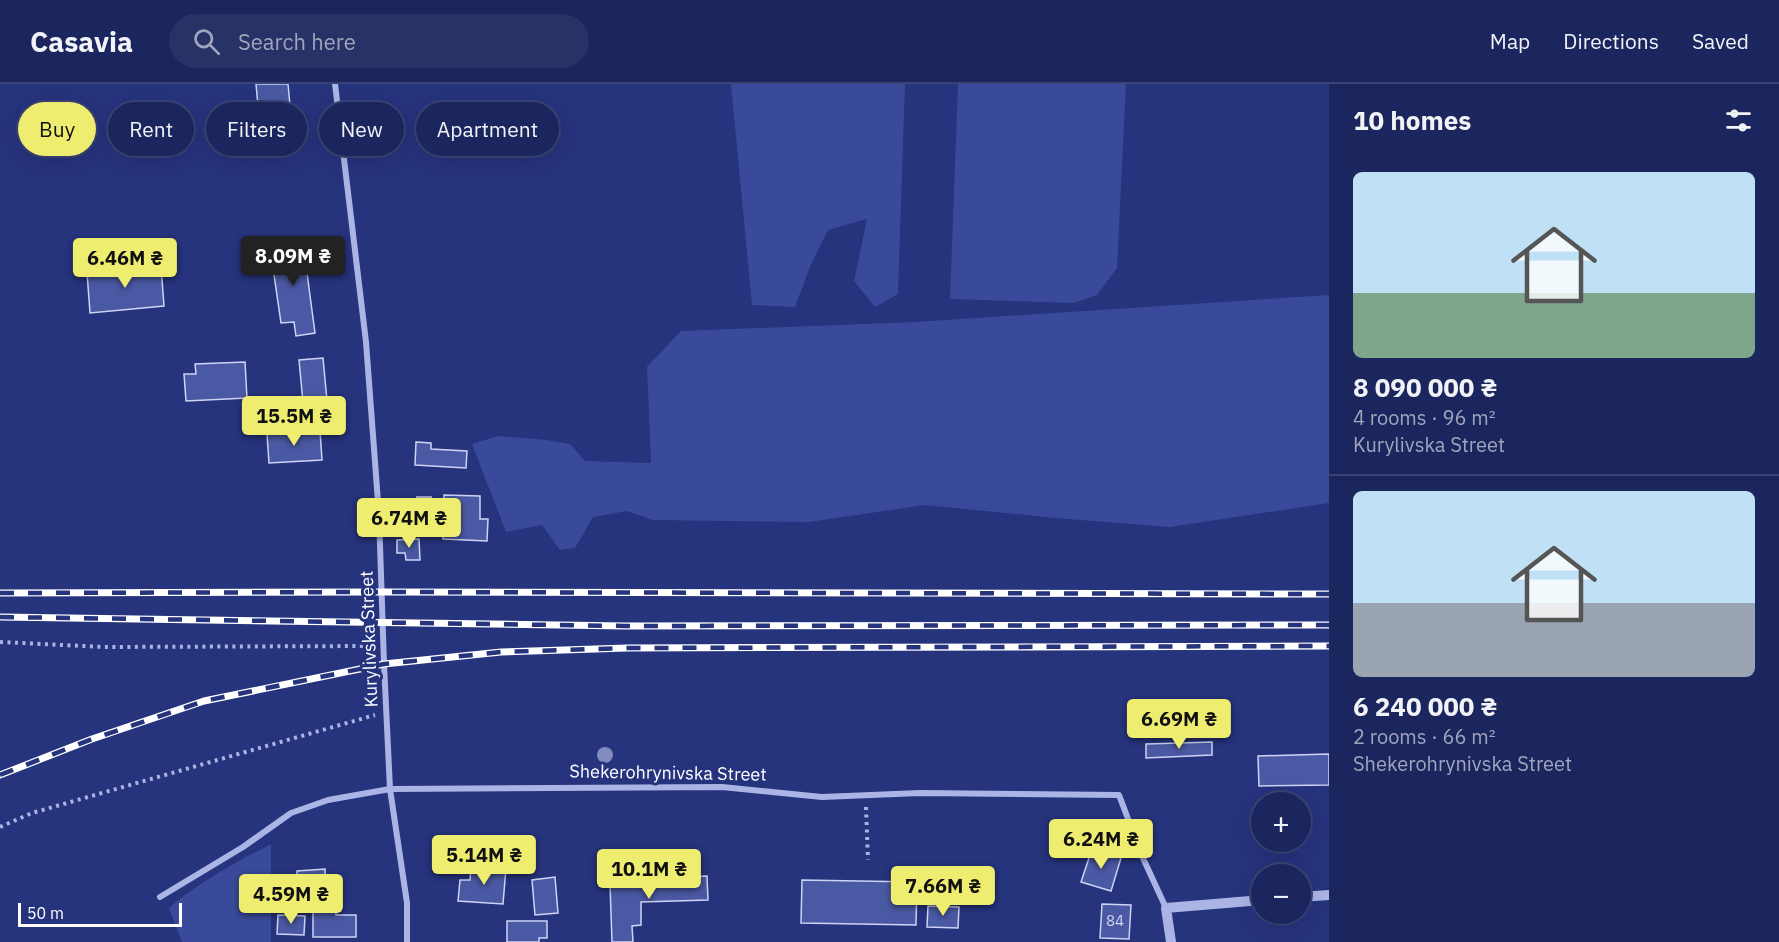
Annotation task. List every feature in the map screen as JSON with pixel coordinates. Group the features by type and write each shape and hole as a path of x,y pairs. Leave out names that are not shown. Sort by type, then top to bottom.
{"street":[{"name":"Kurylivska Street","path":"335,84 366,342 379,514 390,789 407,903 407,942"},
{"name":"Shekerohrynivska Street","path":"160,897 243,847 291,813 328,800 390,789 722,787 822,797 865,794 1119,795 1142,856 1166,908 1171,942"},
{"path":"1311,896 1329,895"},
{"path":"1166,908 1251,901"}],"path":[{"path":"0,642 104,647 385,646"},
{"path":"0,827 32,813 387,712"},
{"path":"865,794 868,860"}],"shaded area":[{"path":"731,84 905,84 898,294 875,307 854,281 867,219 828,230 811,264 795,307 752,305"},
{"path":"958,84 1126,84 1117,268 1097,295 1074,303 950,299"},
{"path":"1329,295 1329,503 1170,527 925,505 809,522 653,520 627,511 593,517 575,548 560,550 542,525 506,532 472,444 498,436 547,440 570,444 585,461 651,463 647,367 681,331 915,322"},
{"path":"271,844 271,942 182,942 169,908 205,881"}],"building":[{"path":"256,84 288,84 290,102 258,102"},
{"path":"303,243 315,333 296,336 294,322 281,323 270,247"},
{"path":"161,266 164,306 90,313 87,272"},
{"path":"323,358 328,411 304,413 299,360"},
{"path":"245,362 247,398 186,401 184,374 196,374 195,364"},
{"path":"320,431 322,460 269,463 267,434"},
{"path":"416,442 431,443 431,449 467,451 466,468 415,465"},
{"path":"444,495 480,496 480,519 488,519 487,541 443,539"},
{"path":"417,497 431,497 430,516 417,516"},
{"path":"419,539 420,560 406,560 405,553 397,553 397,540"},
{"path":"1212,742 1212,755 1146,758 1146,744"},
{"path":"1329,754 1329,785 1259,786 1258,756"},
{"path":"1092,849 1121,858 1111,891 1081,882"},
{"path":"471,865 506,868 503,904 458,901 460,880 470,880"},
{"path":"325,869 326,891 298,892 297,871"},
{"path":"707,876 708,900 641,902 641,925 632,926 633,942 612,942 610,884 631,883 630,879"},
{"path":"555,877 558,913 535,915 532,880"},
{"path":"802,880 917,882 916,925 801,923"},
{"path":"1102,904 1131,905 1129,939 1100,938"},
{"path":"928,906 959,907 958,928 927,927"},
{"path":"313,907 336,907 336,915 356,915 356,937 313,937"},
{"path":"278,915 305,916 304,935 277,934"},
{"path":"507,921 547,921 547,938 539,938 539,942 507,942"}],"railway":[{"path":"0,593 1329,594"},
{"path":"0,617 625,626 1329,625"},
{"path":"0,775 92,739 204,701 384,664 501,652 627,648 1329,646"}]}
